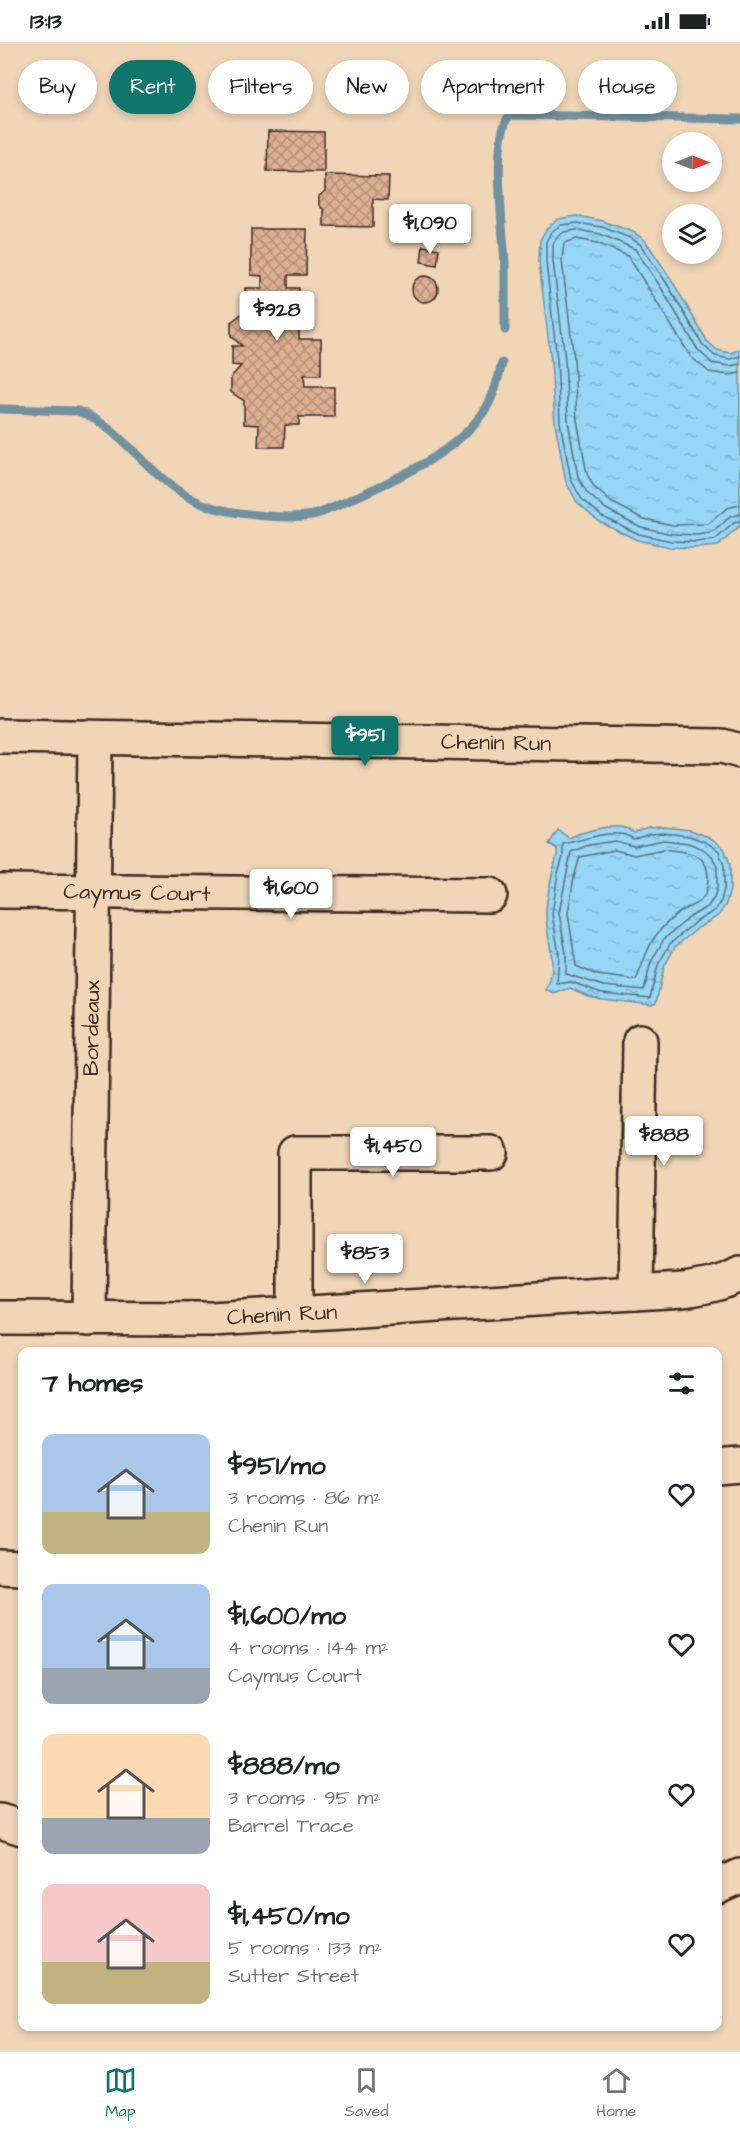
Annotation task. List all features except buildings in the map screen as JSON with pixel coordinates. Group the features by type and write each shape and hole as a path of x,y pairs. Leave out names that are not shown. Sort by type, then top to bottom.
{"street":[{"name":"Chenin Run","path":"0,736 722,746 740,751"},
{"name":"Bordeaux","path":"89,1319 95,738"},
{"name":"Caymus Court","path":"0,891 489,895"},
{"path":"636,1293 640,1041"},
{"path":"294,1314 295,1153 491,1153"},
{"name":"Chenin Run","path":"0,1318 212,1319 636,1293 699,1287 732,1279 740,1274"},
{"path":"722,1467 740,1465"},
{"path":"0,1567 18,1568"},
{"path":"0,1821 18,1827"},
{"path":"722,1884 740,1876"}],"water":[{"path":"577,216 603,221 633,232 645,240 707,341 717,350 730,353 740,349 740,526 718,546 670,547 637,540 599,521 577,502 566,482 555,423 551,361 539,262 540,240 547,228 558,219"},
{"path":"605,828 626,828 634,833 648,828 690,830 709,837 724,848 730,864 730,890 726,904 718,916 698,928 675,947 664,967 656,1003 652,1005 602,999 570,988 554,994 546,990 552,970 546,921 547,904 557,856 557,849 549,844 558,830 569,838"}],"waterway":[{"path":"505,330 505,265 499,164 504,126 510,115 740,119"},
{"path":"0,409 78,411 109,429 165,480 196,501 238,513 305,516 327,511 390,481 426,462 459,439 488,405 502,363"}]}
